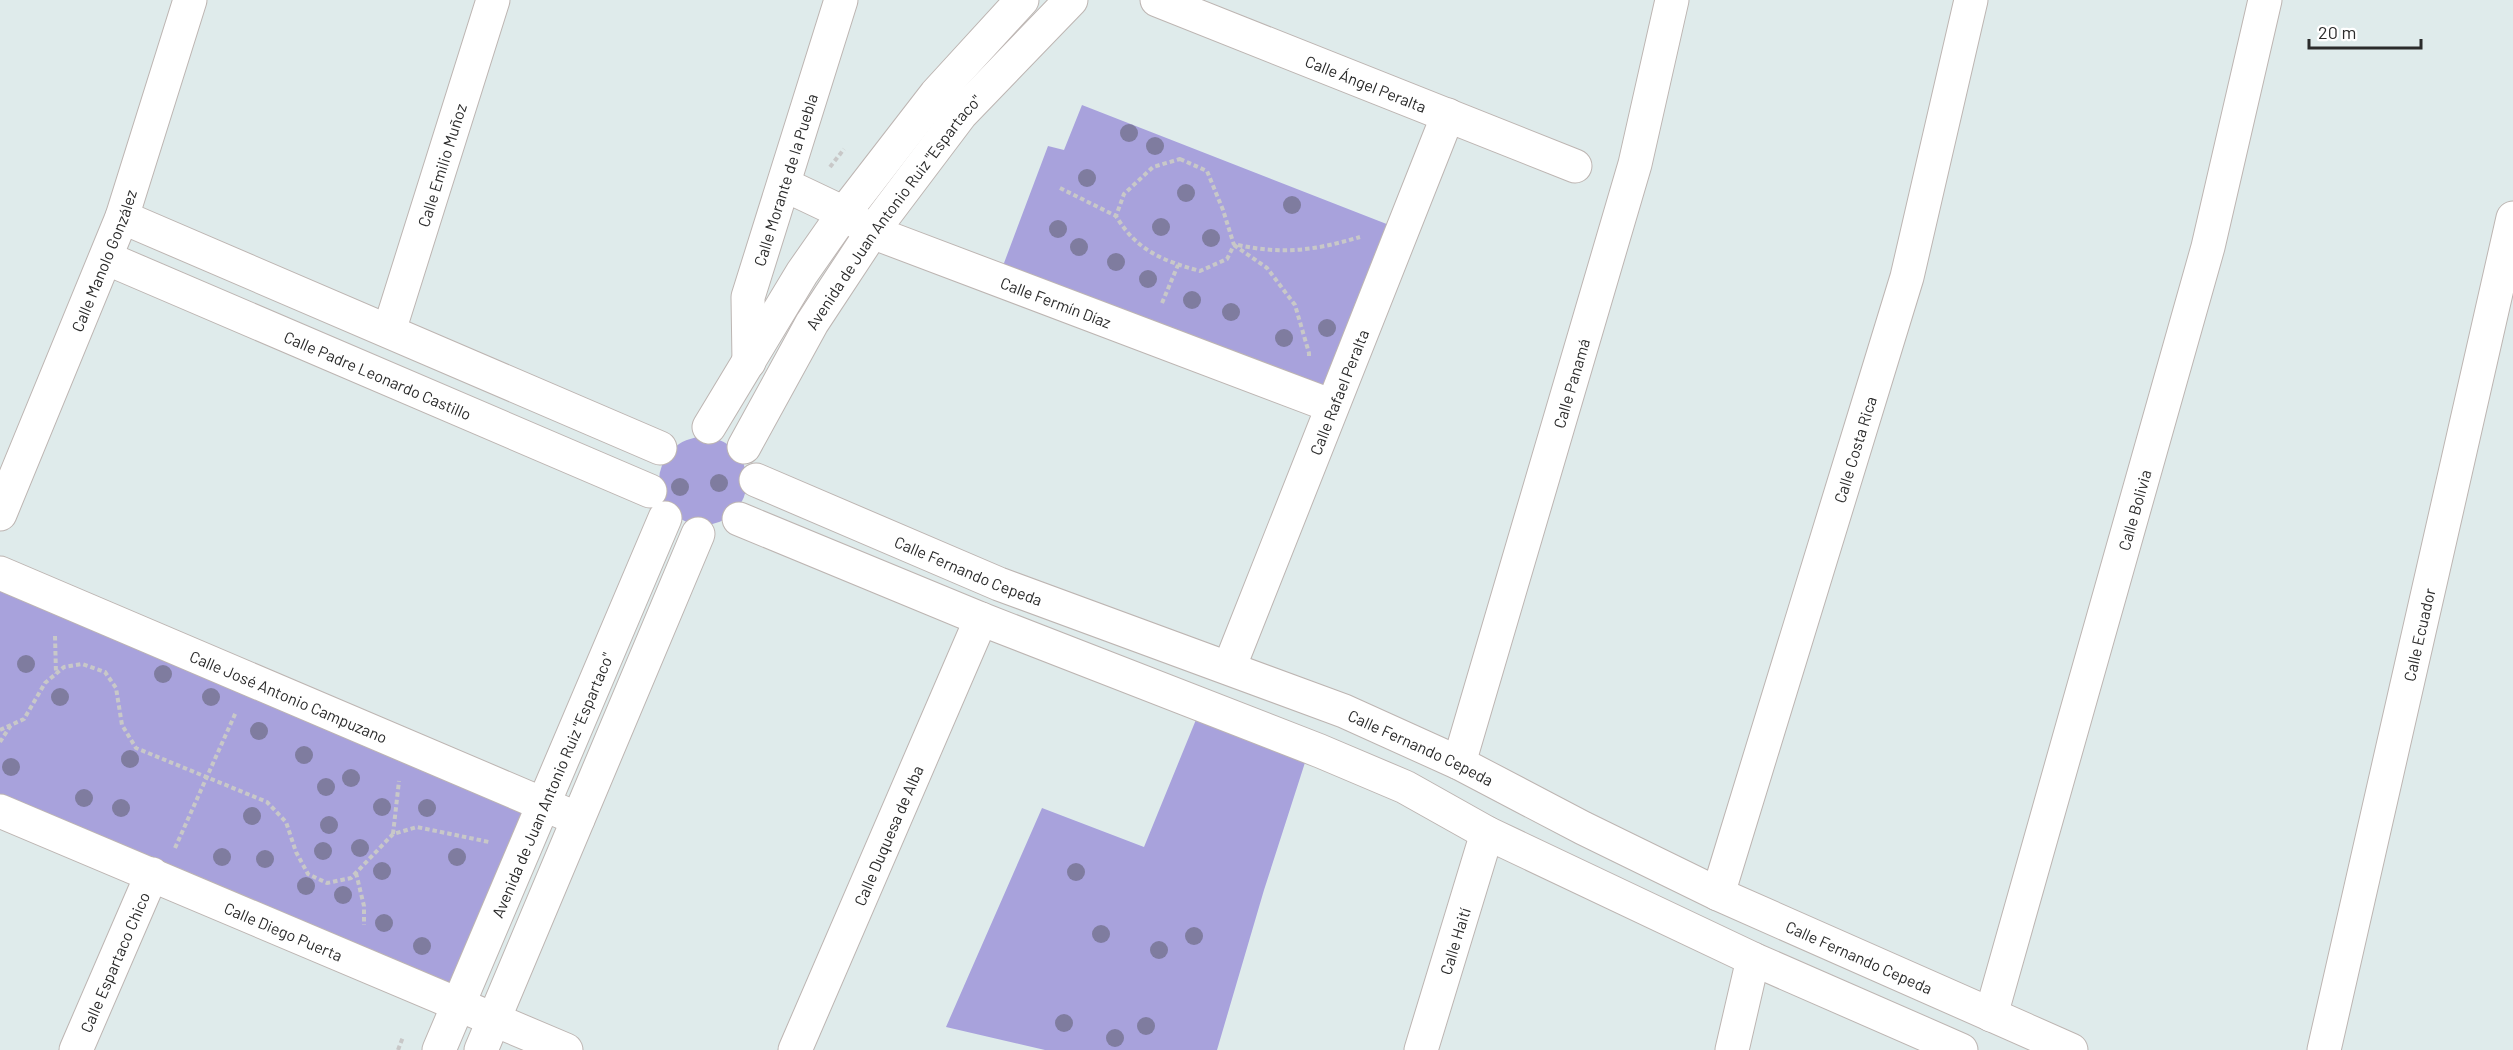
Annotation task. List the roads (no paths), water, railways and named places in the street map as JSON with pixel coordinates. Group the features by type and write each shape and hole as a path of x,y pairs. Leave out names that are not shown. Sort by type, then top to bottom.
{"street":[{"name":"Calle Manolo González","path":"0,514 123,217 190,0"},
{"name":"Calle Emilio Muñoz","path":"389,331 493,0"},
{"name":"Calle Morante de la Puebla","path":"749,364 748,297 785,185 841,0"},
{"name":"Avenida de Juan Antonio Ruiz \"Espartaco\"","path":"709,427 749,364 801,273 844,213 936,94 1022,0"},
{"name":"Avenida de Juan Antonio Ruiz \"Espartaco\"","path":"744,447 812,323 872,232 962,114 1071,0"},
{"name":"Calle Ángel Peralta","path":"1157,0 1575,166"},
{"name":"Calle Panamá","path":"1460,763 1635,164 1672,0"},
{"name":"Calle Costa Rica","path":"1718,894 1907,277 1971,0"},
{"name":"Calle Bolivia","path":"1991,1015 2208,248 2265,0"},
{"name":"Calle Rafael Peralta","path":"1229,668 1320,401 1402,230 1448,115"},
{"name":"Calle Fermín Díaz","path":"785,185 844,213 872,232 1320,401"},
{"path":"123,217 660,448"},
{"name":"Calle Ecuador","path":"2324,1050 2513,218"},
{"name":"Calle Padre Leonardo Castillo","path":"106,258 657,505"},
{"path":"709,427 728,433 744,447 753,463 756,480 752,502 739,519 720,531 698,534 680,529 657,505 650,468 660,448 673,435 691,428 709,427"},
{"name":"Calle Fernando Cepeda","path":"756,480 999,584 1344,711 1460,763 1583,828 1718,894 2071,1050"},
{"name":"Avenida de Juan Antonio Ruiz \"Espartaco\"","path":"439,1050 544,805 657,505"},
{"path":"739,519 981,620 1320,751 1405,787 1486,833 1753,959 1961,1050"},
{"path":"481,1050 698,534"},
{"name":"Calle José Antonio Campuzano","path":"0,573 578,819"},
{"name":"Calle Duquesa de Alba","path":"795,1050 981,620"},
{"name":"Calle Diego Puerta","path":"0,811 566,1050"},
{"name":"Calle Haití","path":"1421,1050 1486,833"},
{"name":"Calle Espartaco Chico","path":"76,1050 156,876"},
{"path":"1732,1050 1753,959"}]}
